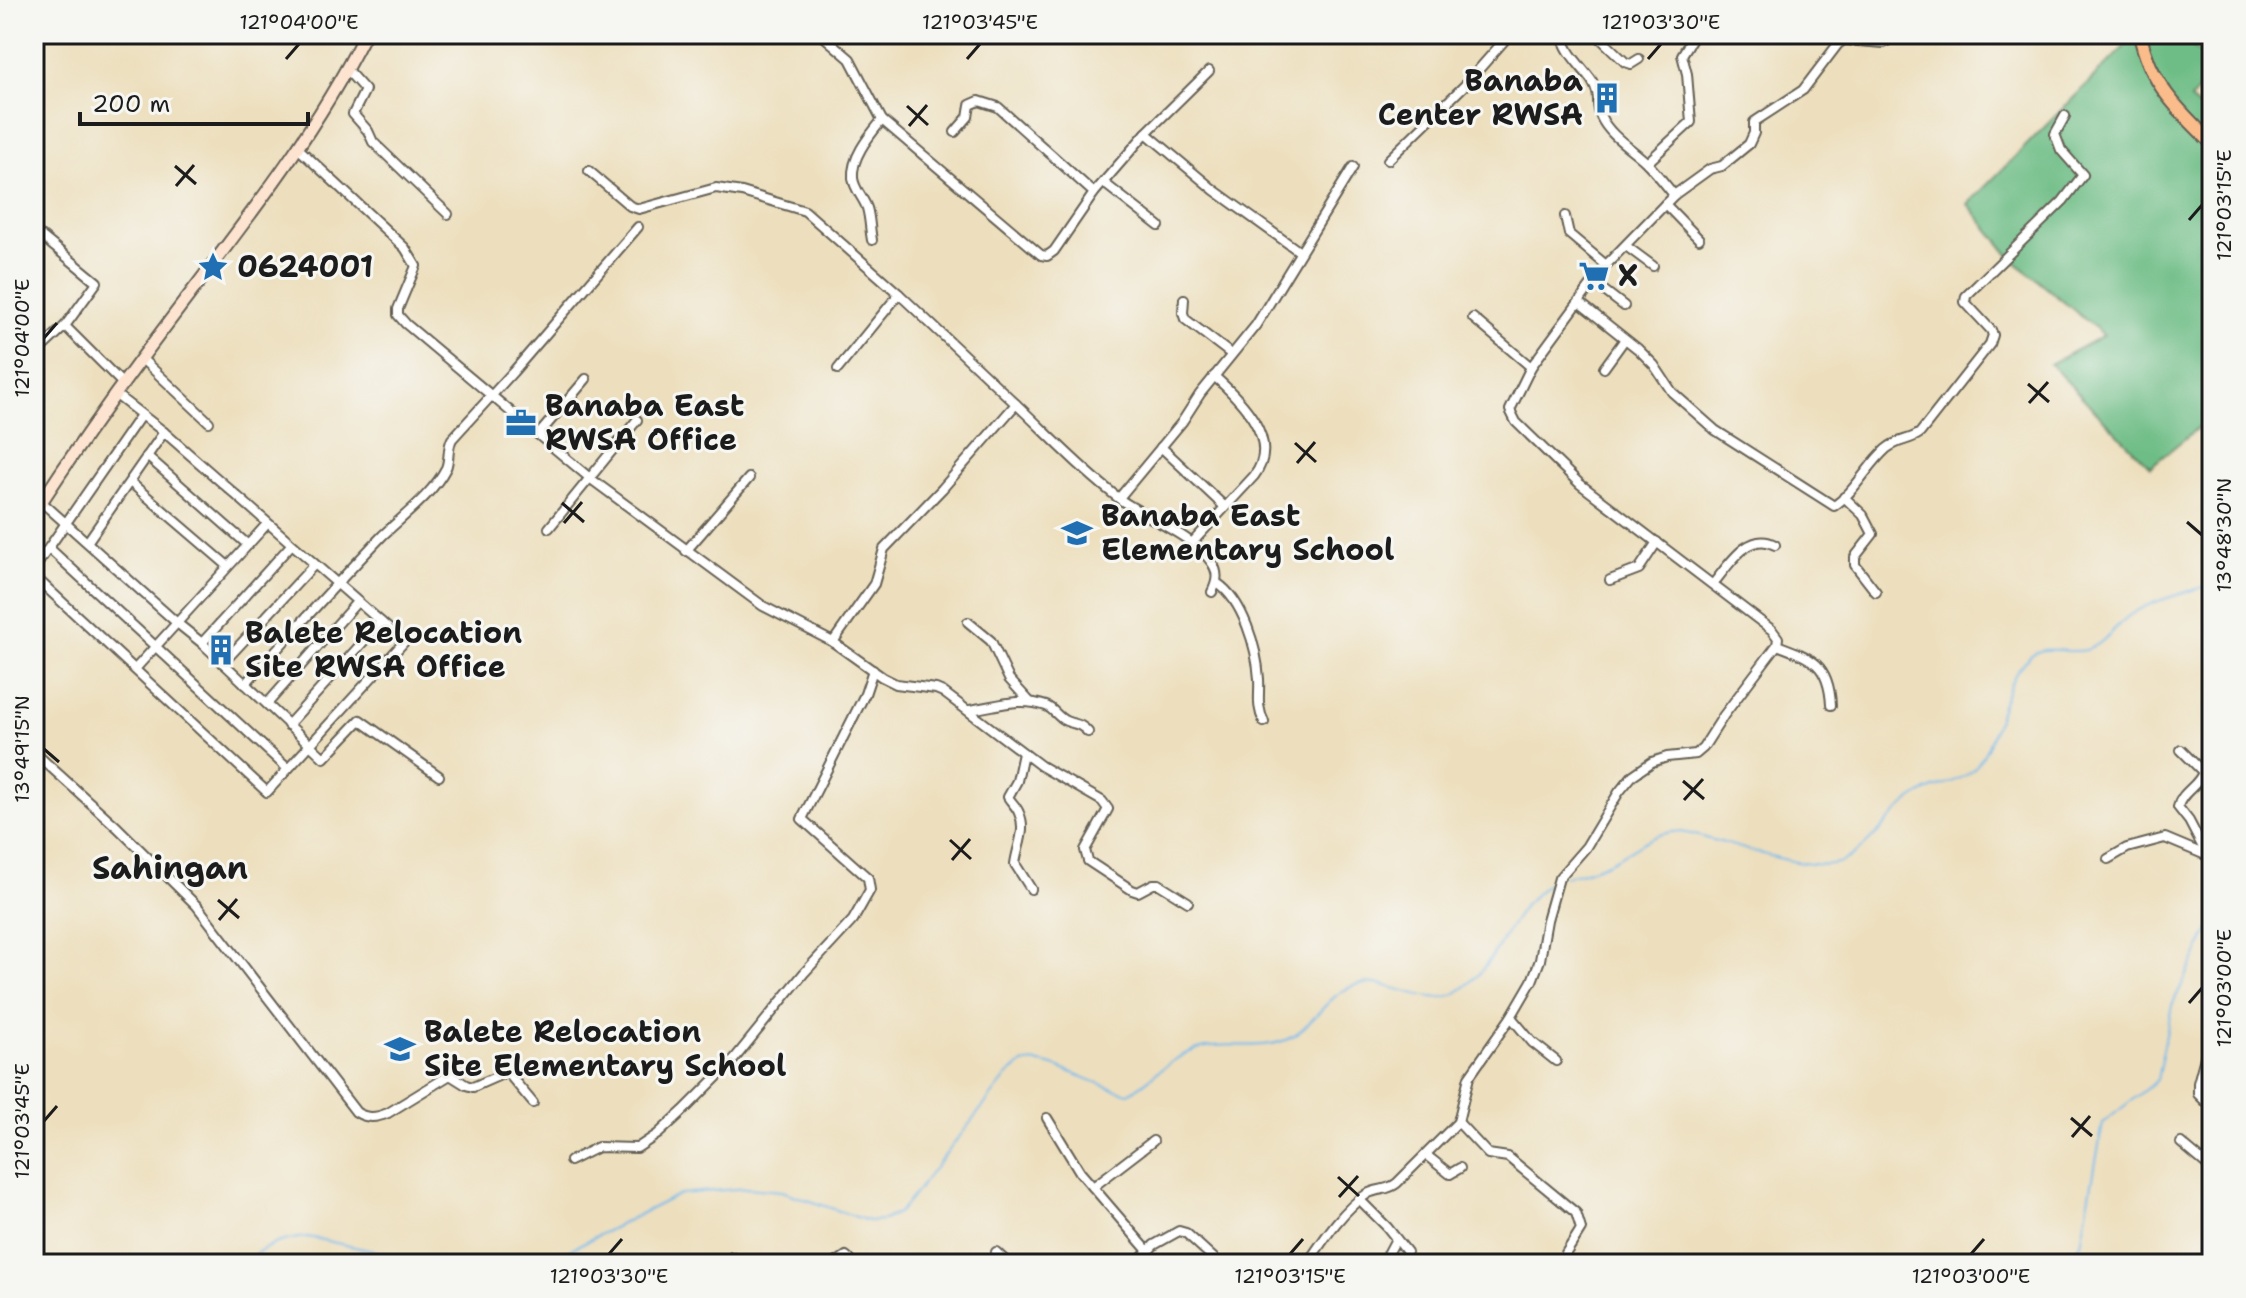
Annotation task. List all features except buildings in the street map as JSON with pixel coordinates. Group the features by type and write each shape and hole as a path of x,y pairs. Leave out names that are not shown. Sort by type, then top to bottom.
{"main road":[{"path":"34,513 38,498 299,149 365,34"},
{"path":"2140,34 2149,67 2160,89 2212,143"}],"street":[{"path":"821,34 850,59 882,120 1041,255 1047,256 1054,251 1094,193 1146,133 1209,71"},
{"path":"1388,160 1465,85 1510,34"},
{"path":"1562,34 1572,57 1600,94 1600,115 1674,195"},
{"path":"1596,34 1625,62 1631,64 1639,59"},
{"path":"1647,163 1691,122 1687,74 1682,55 1695,34"},
{"path":"1307,1264 1324,1238 1360,1200 1368,1193 1392,1187 1458,1122 1469,1077 1532,981 1540,960 1559,878 1586,847 1619,792 1633,775 1652,762 1696,754 1703,748 1777,645 1778,638 1772,630 1564,471 1516,422 1511,405 1531,367 1606,265 1674,195 1710,169 1722,166 1749,144 1754,133 1754,122 1803,90 1838,44 1844,40 1884,43 1896,34"},
{"path":"347,70 365,90 353,114 373,142 448,214"},
{"path":"955,132 968,117 970,105 979,101 998,107 1094,193"},
{"path":"1580,303 1654,365 1672,392 1715,430 1834,506 1888,448 1900,439 1920,433 1990,344 1991,330 1968,307 1966,296 2063,201 2083,175 2057,142 2055,134 2065,116"},
{"path":"872,240 866,206 853,174 867,139 882,120"},
{"path":"1146,133 1214,190 1300,252"},
{"path":"299,149 412,257 416,266 398,315 591,479 763,606 833,642 896,684 936,689 1023,753 1106,806 1106,813 1085,850 1088,861 1132,890 1138,892 1159,884 1188,902"},
{"path":"1119,498 1182,422 1263,314 1353,167"},
{"path":"589,171 630,206 639,209 725,188 805,211 1119,498 1191,544 1212,563 1214,587 1232,596 1247,630 1257,666 1257,702 1264,722"},
{"path":"1104,183 1159,226"},
{"path":"1665,204 1699,239"},
{"path":"1565,216 1569,234 1606,265"},
{"path":"245,684 436,481 447,464 452,439 638,227"},
{"path":"34,230 97,282 65,326 34,355"},
{"path":"1626,246 1653,266"},
{"path":"1593,282 1624,306"},
{"path":"838,369 899,294"},
{"path":"1184,299 1185,319 1231,354"},
{"path":"1473,318 1531,367"},
{"path":"65,326 123,384"},
{"path":"1604,368 1625,339"},
{"path":"141,358 209,422"},
{"path":"1191,544 1260,469 1265,453 1259,433 1244,406 1214,376"},
{"path":"539,434 586,379"},
{"path":"34,576 267,792 404,642 164,432 115,394"},
{"path":"833,642 874,584 884,549 942,489 1016,404"},
{"path":"34,569 141,415"},
{"path":"549,528 637,420"},
{"path":"88,541 164,432"},
{"path":"1161,447 1225,507"},
{"path":"147,456 248,545"},
{"path":"686,551 749,478"},
{"path":"130,482 228,566"},
{"path":"1844,497 1863,515 1873,534 1855,557 1855,565 1876,592"},
{"path":"38,498 202,643 324,758 360,720 439,776"},
{"path":"136,668 267,524"},
{"path":"1713,584 1750,544 1761,540 1775,545"},
{"path":"1610,580 1639,569 1657,542"},
{"path":"202,643 291,545"},
{"path":"49,548 288,769"},
{"path":"223,663 314,565"},
{"path":"267,704 357,602"},
{"path":"288,725 381,622"},
{"path":"968,622 991,641 1009,679 1031,703"},
{"path":"1777,645 1803,655 1822,669 1830,685 1831,705"},
{"path":"570,1161 598,1147 637,1148 658,1134 731,1063 862,906 870,890 868,878 802,819 865,694 873,670"},
{"path":"968,710 1010,702 1031,703 1052,709 1066,721 1081,724 1088,732"},
{"path":"2181,750 2203,772 2200,780 2177,804 2210,860"},
{"path":"34,752 117,827 197,906 351,1106 362,1116 378,1117 388,1113 450,1075 473,1087 507,1072 533,1103"},
{"path":"1023,753 1017,781 1008,797 1022,822 1022,838 1015,864 1031,889"},
{"path":"2108,859 2127,848 2165,838 2210,860"},
{"path":"1511,1017 1532,1042 1556,1061"},
{"path":"2211,1035 2198,1094 2212,1108"},
{"path":"1047,1118 1080,1172 1148,1251"},
{"path":"1458,1122 1488,1154 1508,1157 1576,1213 1581,1229 1566,1253 1565,1264"},
{"path":"1093,1187 1153,1141"},
{"path":"2181,1143 2212,1169"},
{"path":"1426,1155 1448,1173 1460,1168"},
{"path":"1360,1200 1407,1252"},
{"path":"1136,1264 1164,1239 1182,1231 1220,1264"},
{"path":"1390,1264 1388,1254 1396,1239"},
{"path":"996,1252 1009,1264"},
{"path":"834,1264 846,1256 855,1264"},
{"path":"732,1257 740,1264"}],"green space":[{"path":"2137,34 2178,34 2212,63 2212,74 2190,100 2212,118 2212,416 2150,467 2050,364 2104,335 2014,261 1968,204"}],"waterway":[{"path":"1564,877 1604,864 1653,837 1672,832 1790,861 1831,864 1845,860 1917,796 1964,777 1976,766 1990,740 2011,683 2034,653 2086,650 2105,639 2127,617 2142,608 2212,584"},
{"path":"535,1264 680,1194 747,1188 782,1191 868,1221 884,1220 899,1212 909,1201 1007,1076 1023,1064 1046,1064 1129,1093 1177,1058 1195,1050 1267,1045 1290,1038 1337,995 1356,985 1368,983 1420,995 1445,997 1471,982 1484,968 1526,905 1538,891 1554,881"},
{"path":"2059,1264 2081,1244 2103,1123 2157,1080 2172,1005 2212,924"},
{"path":"243,1264 273,1244 308,1237 434,1264"}],"place":[{"name":"Banaba Center RWSA","path":"1607,98"},
{"name":"0624001","path":"213,267"},
{"name":"X","path":"1594,276"},
{"name":"Banaba East RWSA Office","path":"521,423"},
{"name":"Banaba East Elementary School","path":"1077,533"},
{"name":"Balete Relocation Site RWSA Office","path":"221,650"},
{"name":"Balete Relocation Site Elementary School","path":"400,1049"}],"district":[{"name":"Sahingan","path":"170,868"}]}
